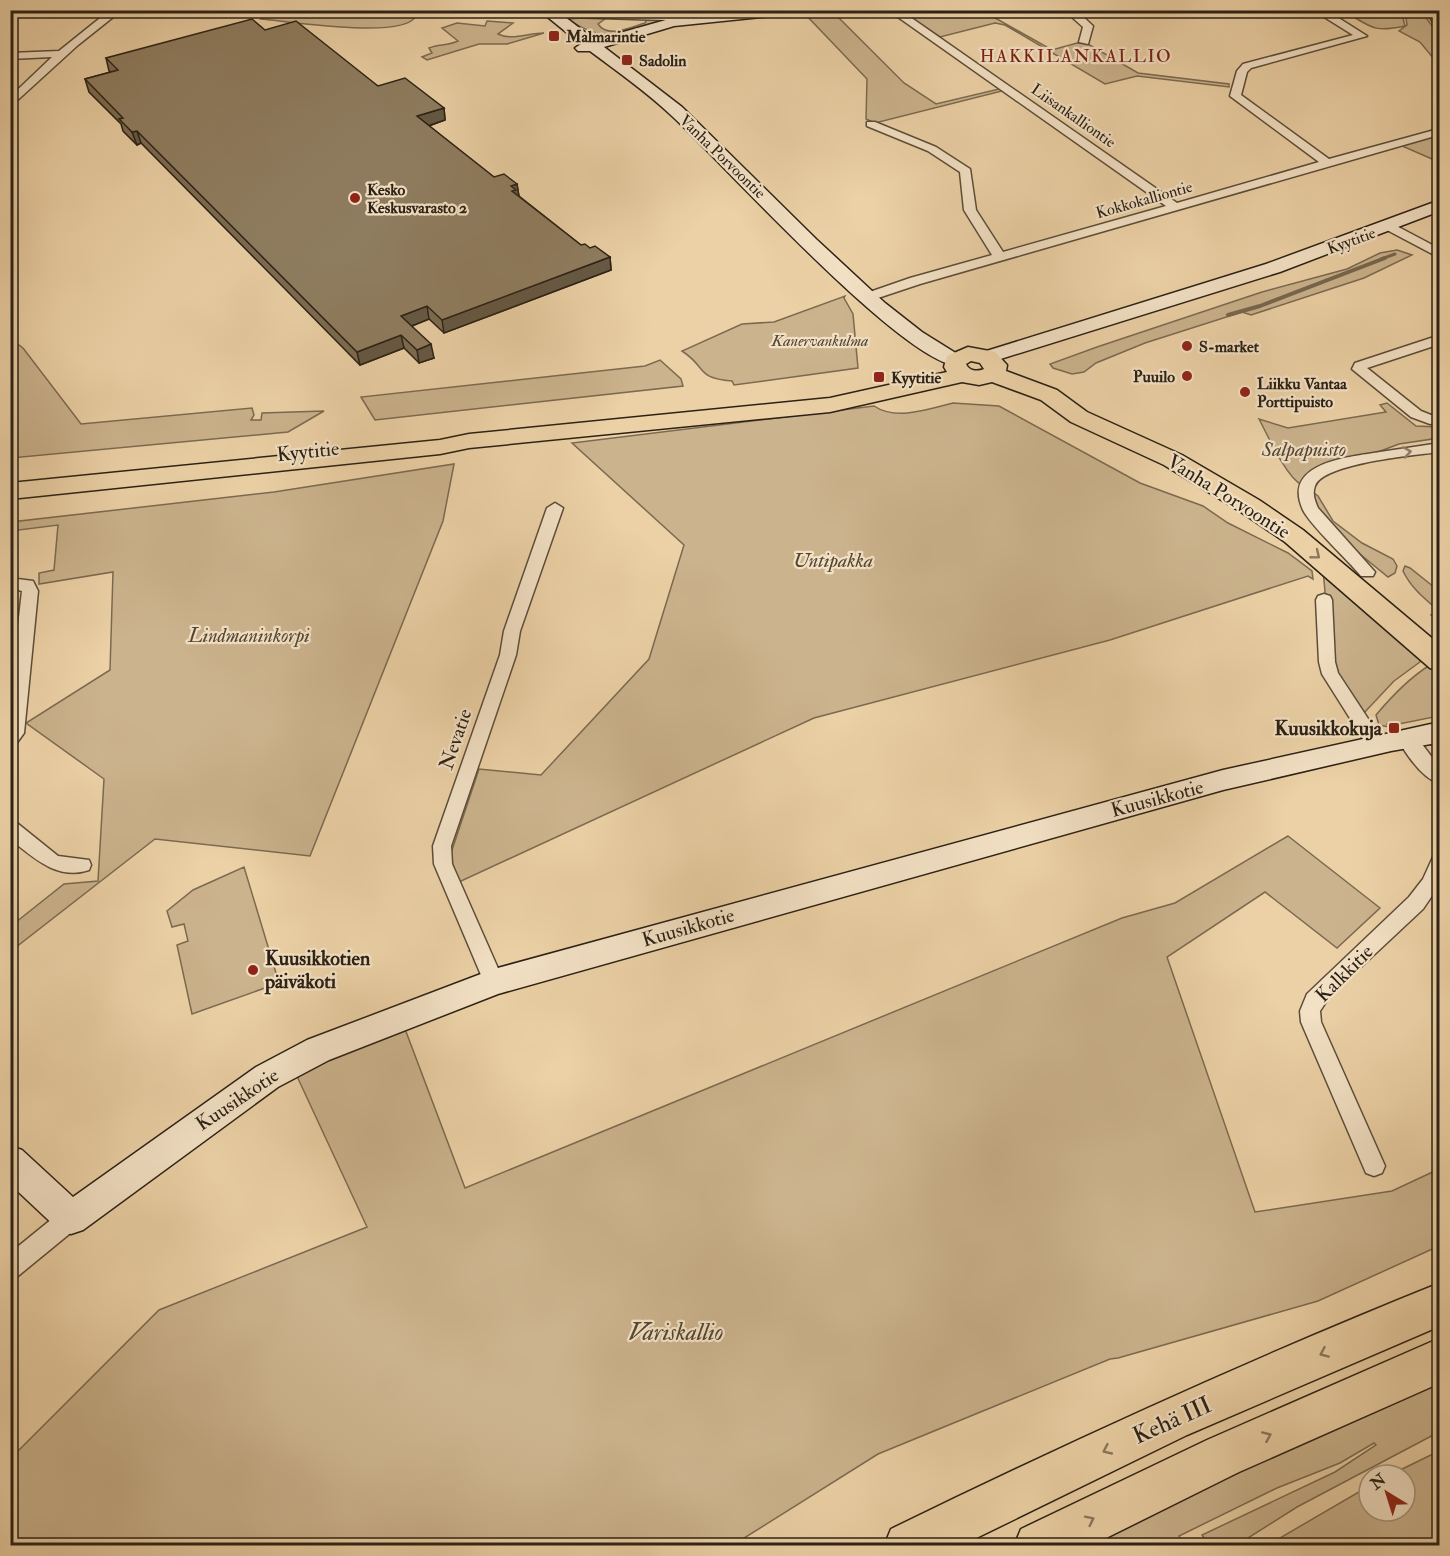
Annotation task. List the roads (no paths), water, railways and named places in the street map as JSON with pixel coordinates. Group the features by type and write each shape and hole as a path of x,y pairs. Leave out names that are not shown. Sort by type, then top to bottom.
{"highway":[{"path":"1377,1329 1440,1280"},
{"name":"Kehä III","path":"908,1545 1165,1423 1377,1329 1440,1304"},
{"path":"1038,1545 1223,1456 1440,1360"}],"main road":[{"path":"343,10 422,10"},
{"name":"Vanha Porvoontie","path":"534,10 675,109 813,246 831,267 872,296 936,350 1049,395 1079,417 1173,460 1250,506 1294,536 1440,661"},
{"name":"Vanha Porvoontie","path":"546,10 588,46"},
{"path":"588,46 677,21 790,10"},
{"name":"Kyytitie","path":"1396,230 1440,205"},
{"name":"Kyytitie","path":"10,491 440,447 469,441 830,405 976,365 1273,268 1440,217"},
{"name":"Vanha Porvoontie","path":"976,365 1014,375 1135,425 1204,459 1265,494 1311,527 1440,634"},
{"name":"Kuusikkotie","path":"71,1218 258,1083 294,1061 494,982 1223,780 1429,732"},
{"path":"10,1161 71,1218"}],"street":[{"path":"10,104 56,54 106,10"},
{"path":"10,56 56,54 117,10"},
{"name":"Liisankalliontie","path":"893,10 1175,207"},
{"path":"1069,10 1088,26 1084,42"},
{"path":"1318,10 1361,33 1359,38 1247,66 1242,71 1235,93 1237,100 1327,163"},
{"path":"1430,10 1440,25"},
{"path":"572,15 667,17 677,21"},
{"path":"871,124 932,149 948,157 966,171 970,210 1000,257"},
{"name":"Kokkokalliontie","path":"872,296 1000,257 1431,134"},
{"path":"1396,230 1440,254"},
{"path":"1440,339 1360,366 1359,369 1416,414 1430,420 1440,418"},
{"path":"1367,572 1311,510 1306,501 1306,488 1311,479 1319,472 1342,462 1440,447"},
{"name":"Nevatie","path":"494,982 443,864 442,846 508,655 513,631 555,508"},
{"path":"10,583 27,585 30,591 15,733 10,739"},
{"path":"1324,600 1327,662 1330,674 1376,745"},
{"path":"1429,732 1422,760 1440,777"},
{"path":"10,828 54,863 82,865"},
{"name":"Kalkkitie","path":"1374,1166 1316,1036 1310,1011 1314,1000 1416,903 1430,884 1440,862"},
{"name":"Kuusikkotie","path":"10,1268 71,1218"}],"waterway":[{"path":"1381,259 1395,254"},
{"path":"1228,315 1260,306 1385,258"}],"place":[{"name":"Malmarintie","path":"554,36"},
{"name":"Sadolin","path":"627,60"},
{"name":"Kesko Keskusvarasto 2","path":"355,198"},
{"name":"S-market","path":"1187,346"},
{"name":"Puuilo","path":"1187,376"},
{"name":"Kyytitie","path":"879,377"},
{"name":"Liikku Vantaa Porttipuisto","path":"1245,392"},
{"name":"Kuusikkokuja","path":"1394,728"},
{"name":"Kuusikkotien päiväkoti","path":"253,970"}],"district":[{"name":"HAKKILANKALLIO","path":"1076,56"}],"park label":[{"name":"Kanervankulma","path":"820,340"},
{"name":"Salpapuisto","path":"1304,449"},
{"name":"Untipakka","path":"833,560"},
{"name":"Lindmaninkorpi","path":"249,635"},
{"name":"Variskallio","path":"676,1332"}]}
